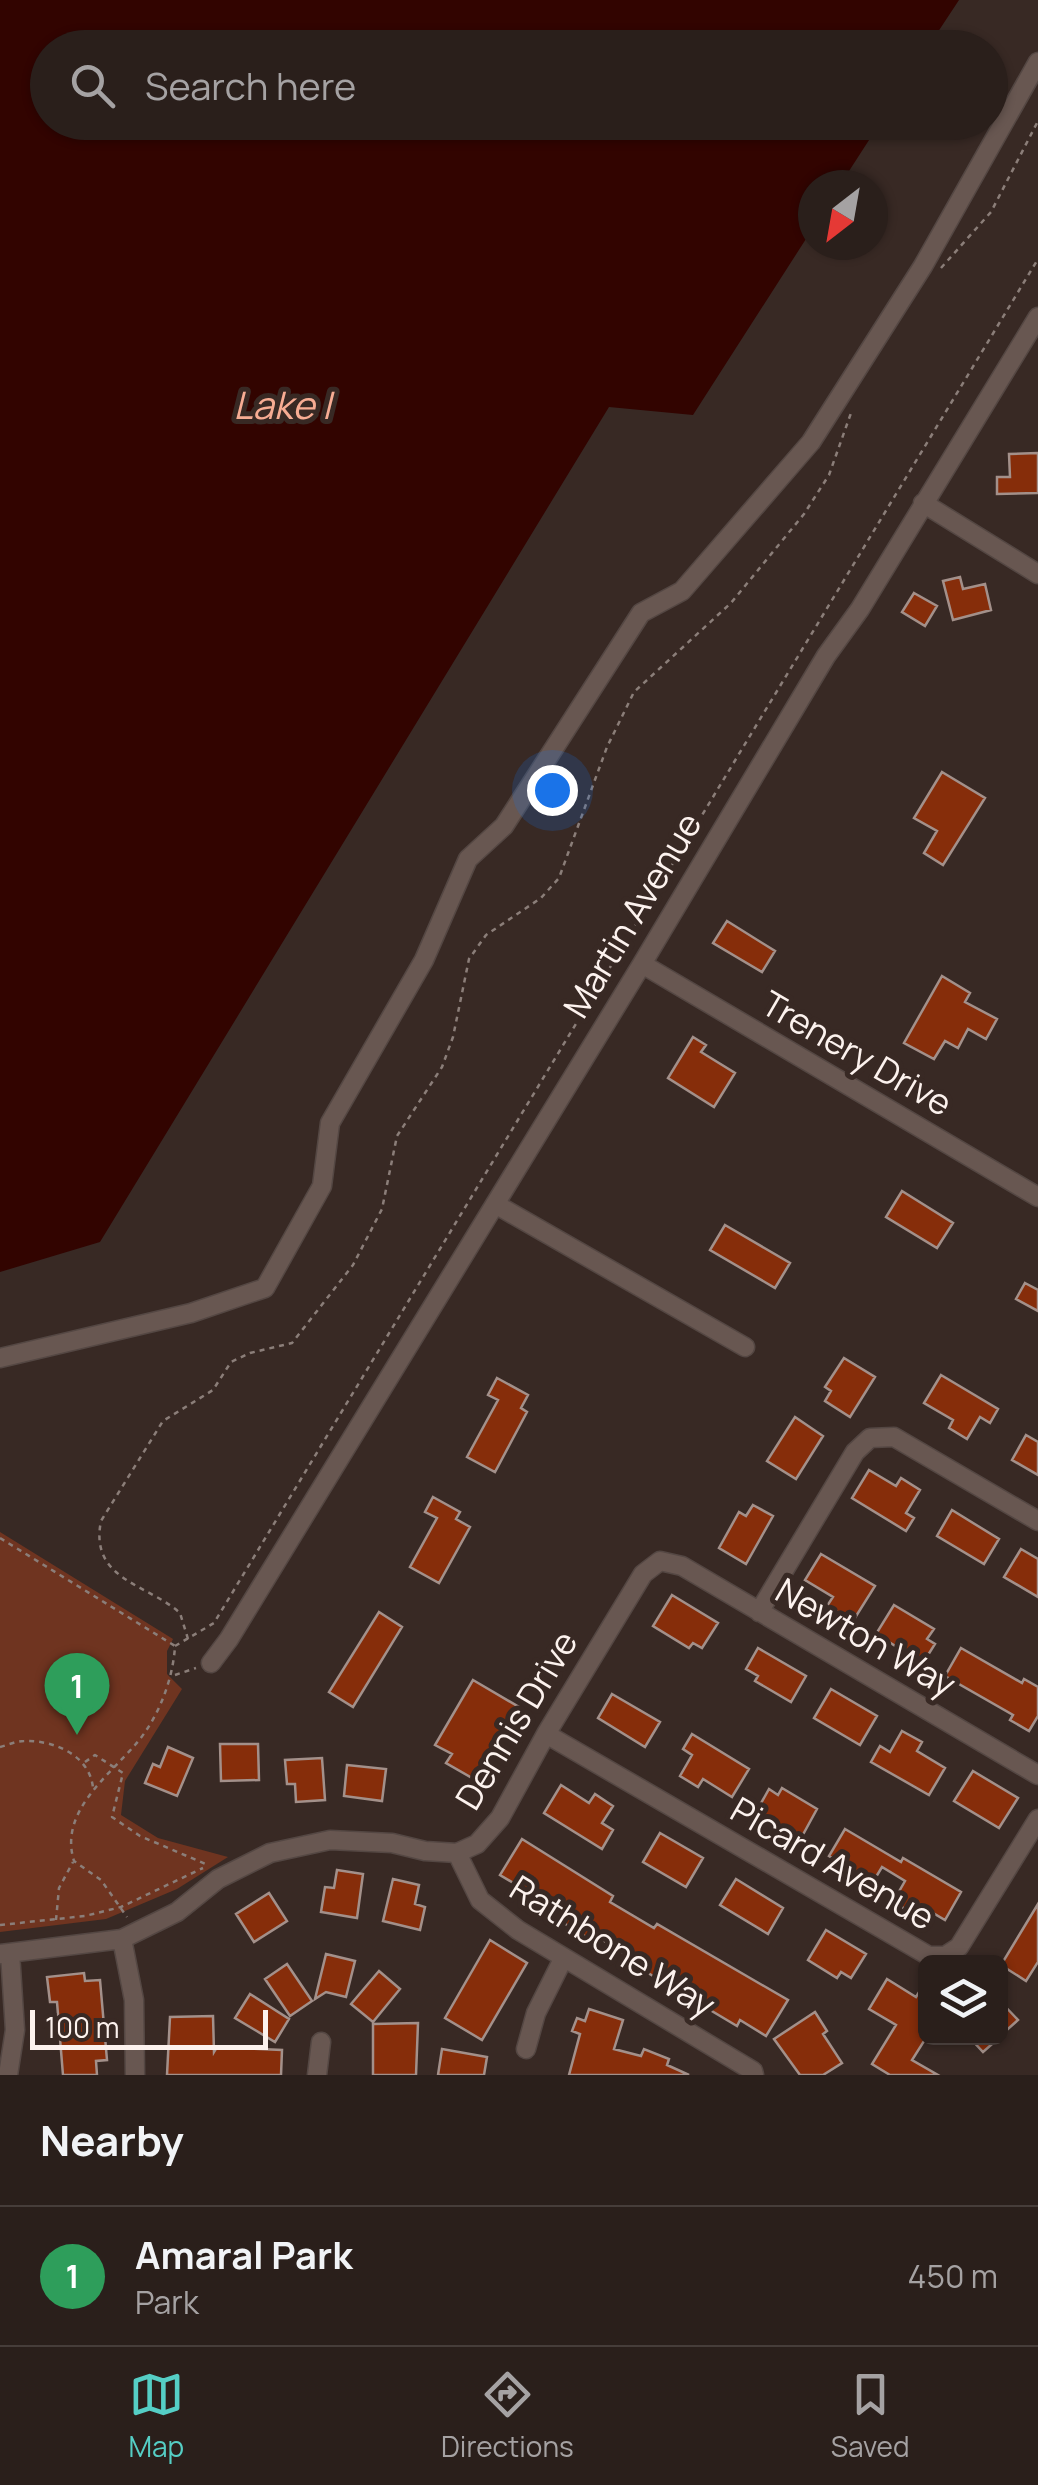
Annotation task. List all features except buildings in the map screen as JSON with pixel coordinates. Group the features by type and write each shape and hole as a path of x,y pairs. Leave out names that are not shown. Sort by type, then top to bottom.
{"street":[{"path":"1008,115 1038,62"},
{"path":"0,1358 191,1314 266,1288 322,1186 330,1123 424,960 468,859 504,826 640,612 682,591 810,442 923,266 994,140"},
{"name":"Martin Avenue","path":"211,1663 230,1639 816,673 860,610 1038,317"},
{"path":"924,503 1038,574"},
{"name":"Trenery Drive","path":"642,964 1038,1197"},
{"path":"495,1204 745,1347"},
{"path":"759,1612 856,1452 870,1438 894,1437 1038,1521"},
{"name":"Newton Way","path":"660,1562 682,1566 1038,1775"},
{"name":"Dennis Drive","path":"5,1953 122,1940 177,1912 218,1879 270,1852 330,1840 456,1853 476,1844 500,1818 642,1574 660,1562"},
{"name":"Picard Avenue","path":"546,1734 929,1956 946,1956 959,1947 1038,1819"},
{"name":"Rathbone Way","path":"456,1853 480,1900 564,1959 754,2075"},
{"path":"122,1940 134,2000 136,2075"},
{"path":"5,1953 15,2030 7,2074"},
{"path":"526,2049 536,2013 564,1959"},
{"path":"317,2075 321,2042"}],"path":[{"path":"935,274 991,212 1038,121"},
{"path":"176,1646 214,1623 1038,259"},
{"path":"188,1639 180,1612 124,1579 101,1553 101,1522 163,1421 213,1390 231,1362 250,1353 292,1344 352,1265 382,1209 397,1136 442,1067 453,1038 469,959 486,935 541,898 560,878 607,747 634,692 731,603 804,514 830,475 854,403"},
{"path":"0,1538 176,1646"},
{"path":"56,1920 58,1888 74,1861 69,1835 93,1790 148,1726 174,1675 176,1646"},
{"path":"174,1675 211,1663"},
{"path":"0,1747 21,1741 58,1746 84,1762 92,1774 93,1790"},
{"path":"0,1925 56,1920 122,1907 209,1866 140,1836 112,1818 123,1773 95,1755 84,1762"},
{"path":"74,1861 102,1880 129,1921"}],"shaded area":[{"path":"0,1532 173,1639 167,1651 167,1674 182,1689 125,1781 121,1815 158,1838 228,1857 177,1889 106,1919 0,1932"}],"water":[{"name":"Lake I","path":"0,0 959,0 939,30 30,30 30,140 869,140 850,170 798,170 798,251 693,415 609,407 100,1242 0,1272"}],"place":[{"name":"Amaral Park","path":"77,1735"}]}
